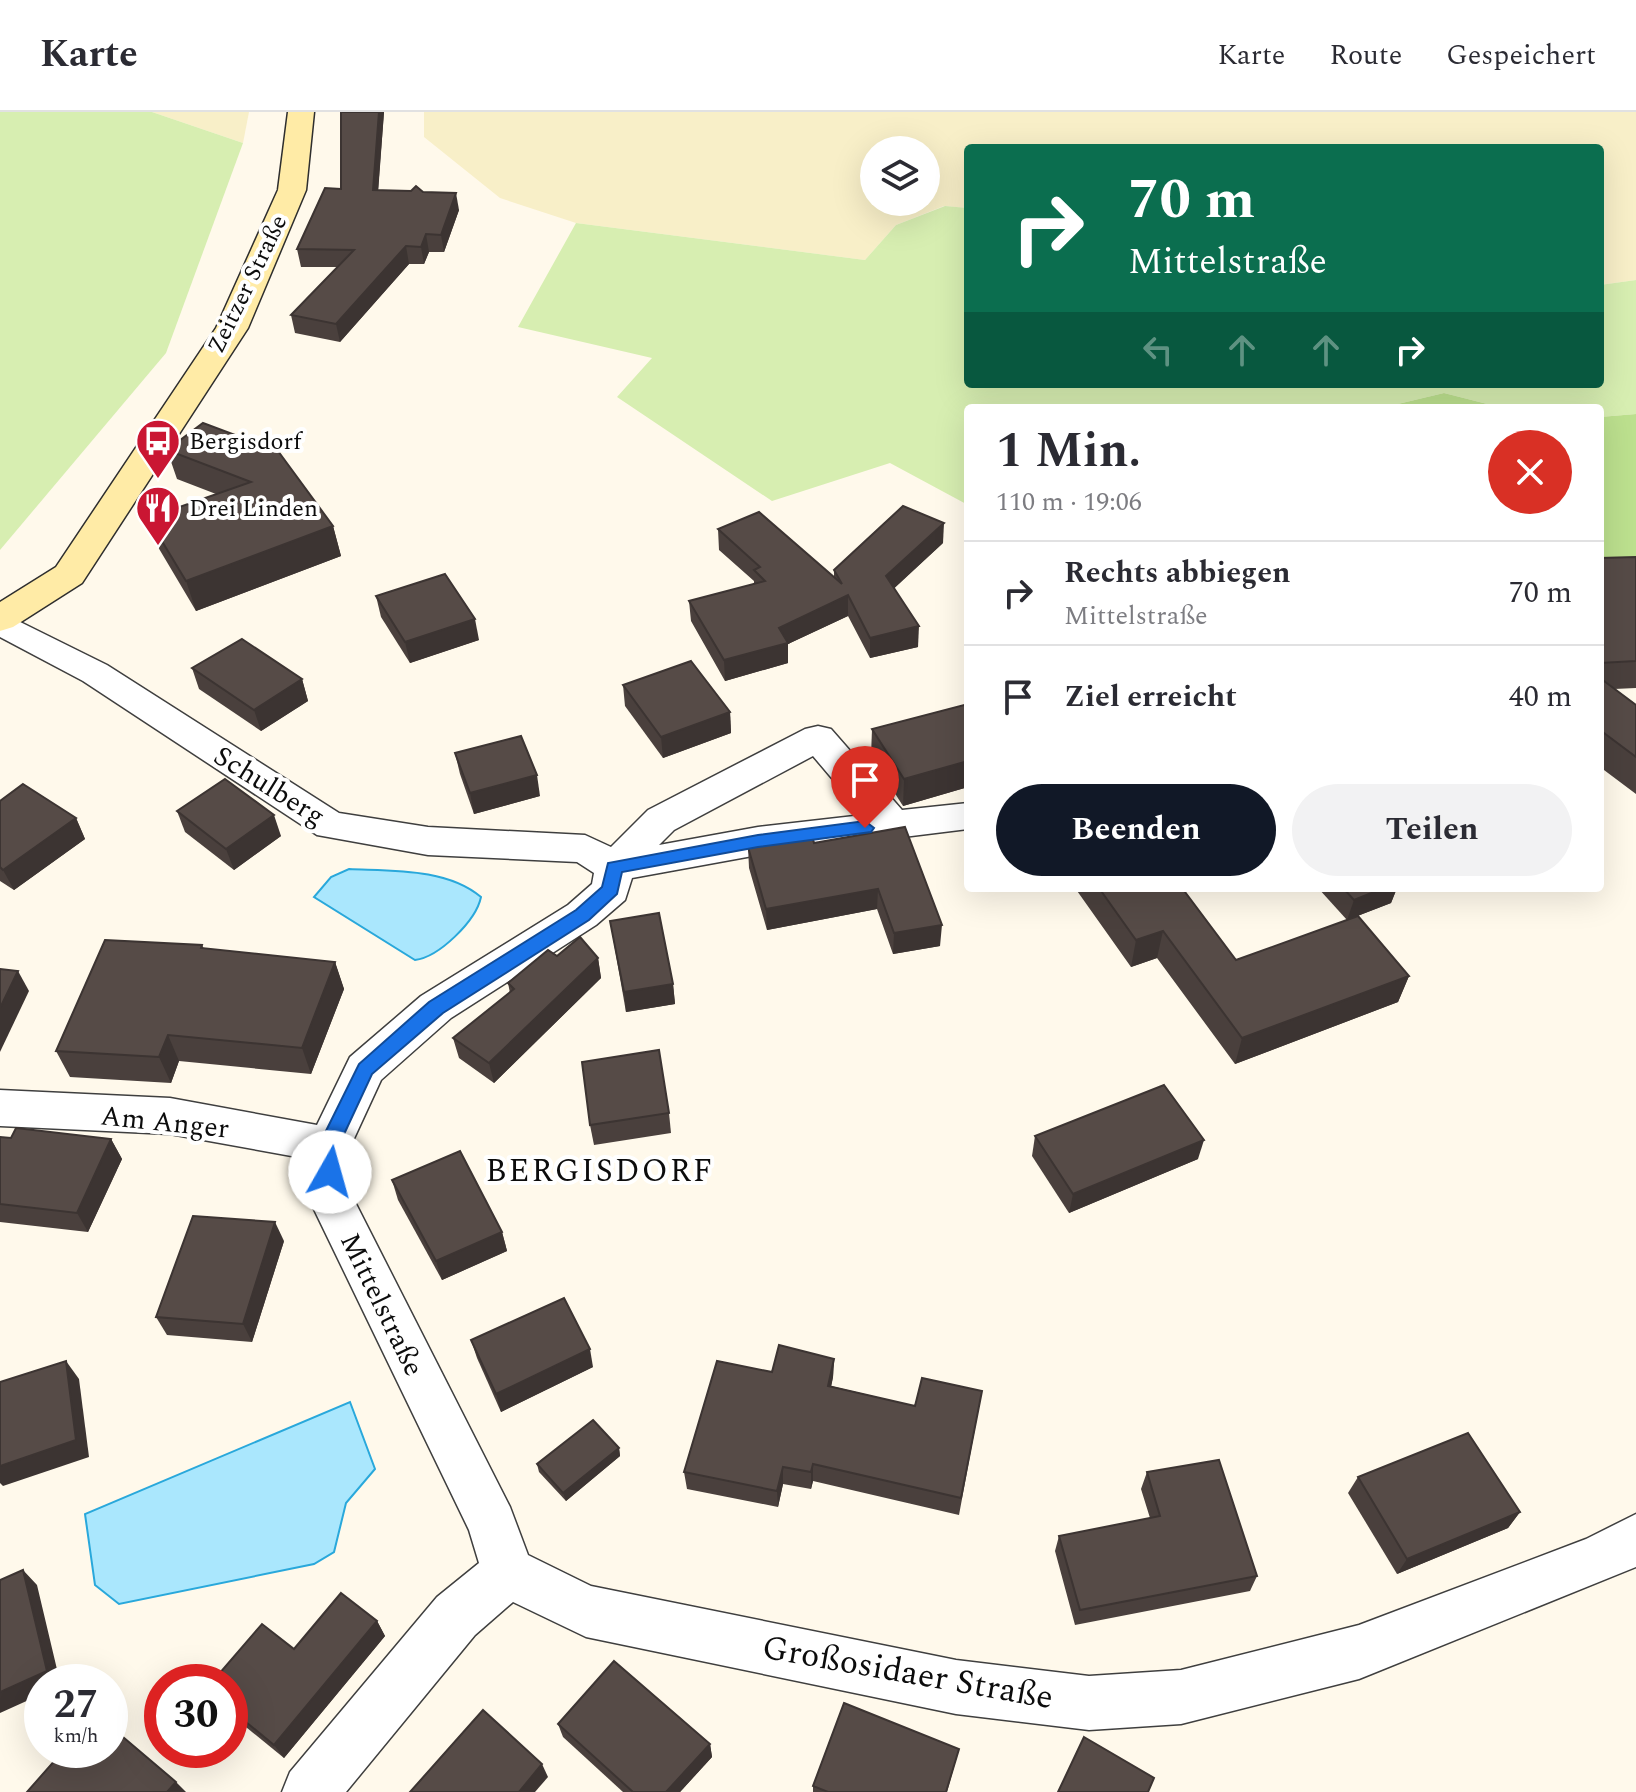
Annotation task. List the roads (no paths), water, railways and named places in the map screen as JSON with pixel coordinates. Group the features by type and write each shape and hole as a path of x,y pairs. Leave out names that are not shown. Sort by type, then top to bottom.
{"street":[{"name":"Zeitzer Straße","path":"0,621 69,575 232,328 292,190 301,112"},
{"name":"Schulberg","path":"0,621 104,679 330,825 428,841 585,849 614,867"},
{"name":"Mittelstraße","path":"508,1572 492,1524 331,1199 329,1145 365,1069 436,1007 582,915 611,890 614,867 661,820 818,738 892,824"},
{"path":"614,867 758,841 964,816"},
{"name":"Am Anger","path":"0,1108 170,1116 329,1145"},
{"name":"Großosidaer Straße","path":"508,1572 586,1611 956,1687 1089,1703 1181,1697 1359,1652 1601,1558 1636,1539"},
{"path":"310,1792 456,1616 508,1572"}],"water":[{"path":"349,869 436,876 481,897 472,917 455,936 435,952 415,960 314,897 331,877"},
{"path":"350,1402 375,1469 346,1503 334,1552 314,1564 119,1604 95,1585 85,1514"}],"place":[{"name":"Bergisdorf","path":"158,480"},
{"name":"Drei Linden","path":"158,547"}],"district":[{"name":"BERGISDORF","path":"600,1170"}]}
